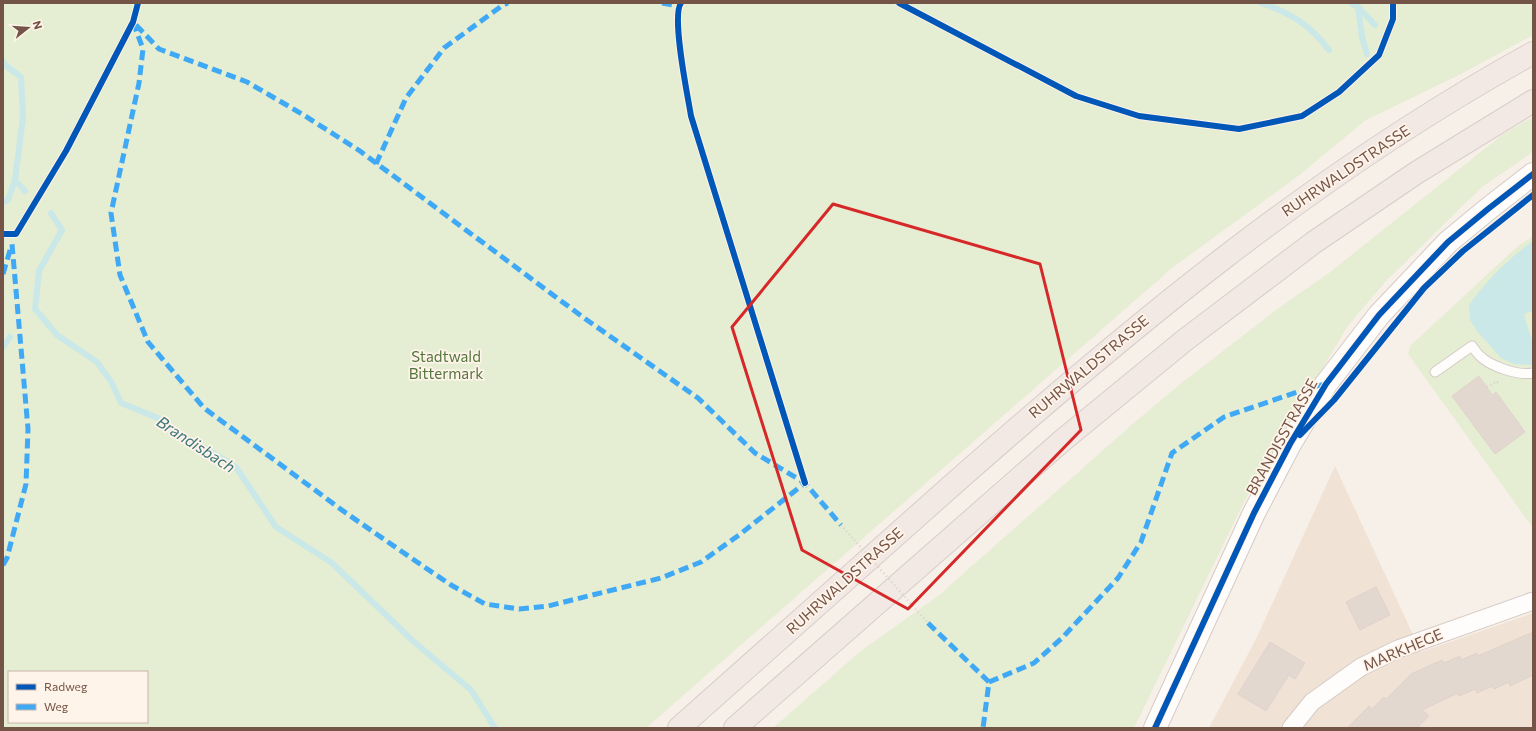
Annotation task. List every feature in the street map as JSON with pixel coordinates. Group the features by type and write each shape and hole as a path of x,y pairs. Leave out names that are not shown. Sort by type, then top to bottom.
{"highway":[{"name":"RUHRWALDSTRASSE","path":"679,728 1043,405 1186,286 1309,194 1383,144 1440,107 1533,53"},
{"path":"735,728 1063,440 1185,340 1333,230 1416,173 1533,101"}],"street":[{"name":"BRANDISSTRASSE","path":"1155,728 1254,513 1290,444 1326,384 1379,315 1448,242 1533,174"},
{"name":"MARKHEGE","path":"1291,728 1312,702 1361,667 1398,649 1533,601"}],"lane":[{"path":"1435,372 1472,346 1480,356 1493,364 1512,371 1533,373"}],"path":[{"path":"1487,387 1498,382"},
{"path":"841,525 928,624"}],"highlighted area":[{"path":"833,204 1040,264 1081,430 908,609 802,550 732,327"}],"shaded area":[{"path":"1335,466 1421,652 1533,613 1533,728 1209,728 1257,637"}],"green space":[{"name":"Stadtwald Bittermark","path":"3,3 1533,3 1533,35 1461,74 1366,120 1298,176 1172,268 646,728 3,728"},
{"path":"1533,117 1533,152 1482,187 1385,282 1347,327 1244,502 1134,728 773,728 862,650 938,596 1135,422 1184,381 1280,307 1329,273 1502,135"},
{"path":"1533,236 1533,528 1408,354 1410,346 1518,246"}],"water":[{"path":"1533,241 1533,311 1524,315 1533,344 1533,365 1514,364 1501,358 1477,331 1470,320 1469,305 1498,270"}],"building":[{"path":"1479,376 1492,395 1496,392 1525,432 1495,454 1452,396"},
{"path":"1376,587 1390,615 1360,630 1346,602"},
{"path":"1533,632 1533,675 1510,686 1509,682 1494,689 1492,686 1477,693 1475,689 1459,696 1458,693 1422,710 1429,716 1417,728 1347,728 1369,706 1372,709 1384,697 1386,699 1411,674 1442,660 1444,663 1460,656 1461,660 1477,653 1478,656"},
{"path":"1270,642 1305,663 1295,679 1289,675 1266,711 1238,694"}],"waterway":[{"path":"1261,3 1282,11 1299,21 1315,34 1329,50"},
{"path":"1351,3 1359,8 1375,25"},
{"path":"1358,7 1362,37 1367,54"},
{"path":"3,61 5,65 21,77 23,117 15,180 8,200 3,202"},
{"name":"Brandisbach","path":"15,180 25,191"},
{"name":"Brandisbach","path":"51,213 62,230 39,271 35,309 57,335 97,362 112,383 121,403 160,419 179,437 210,451 236,467 276,527 332,563 413,641 471,690 495,728"},
{"path":"3,347 10,337"}],"marked path":[{"path":"376,164 406,98 444,48 503,5 508,3"},
{"path":"662,3 679,6"},
{"path":"133,22 143,49 139,83 111,213 120,275 148,342 204,408 346,513 417,562 451,585 485,604 519,609 548,606 661,578 701,562 739,535 805,483"},
{"path":"136,25 159,49 247,82 302,114 360,151 584,318 698,398 755,453 805,483 841,525"},
{"path":"3,565 7,558 26,484 28,429 12,244"},
{"path":"3,274 11,247"},
{"path":"989,682 1034,663 1062,638 1118,578 1141,542 1172,453 1224,417 1312,387 1326,384"},
{"path":"928,623 989,682 983,728"}],"cycle path":[{"path":"3,234 16,234 66,151 133,22 138,3"},
{"path":"681,3 678,11 679,39 691,116 805,483"},
{"path":"899,3 1076,96 1139,116 1239,129 1302,116 1339,92 1379,55 1393,19 1393,3"},
{"path":"1155,728 1254,513 1290,444 1326,384 1379,315 1448,242 1533,174"},
{"path":"1300,435 1334,400 1424,288 1463,251 1533,195"}]}
